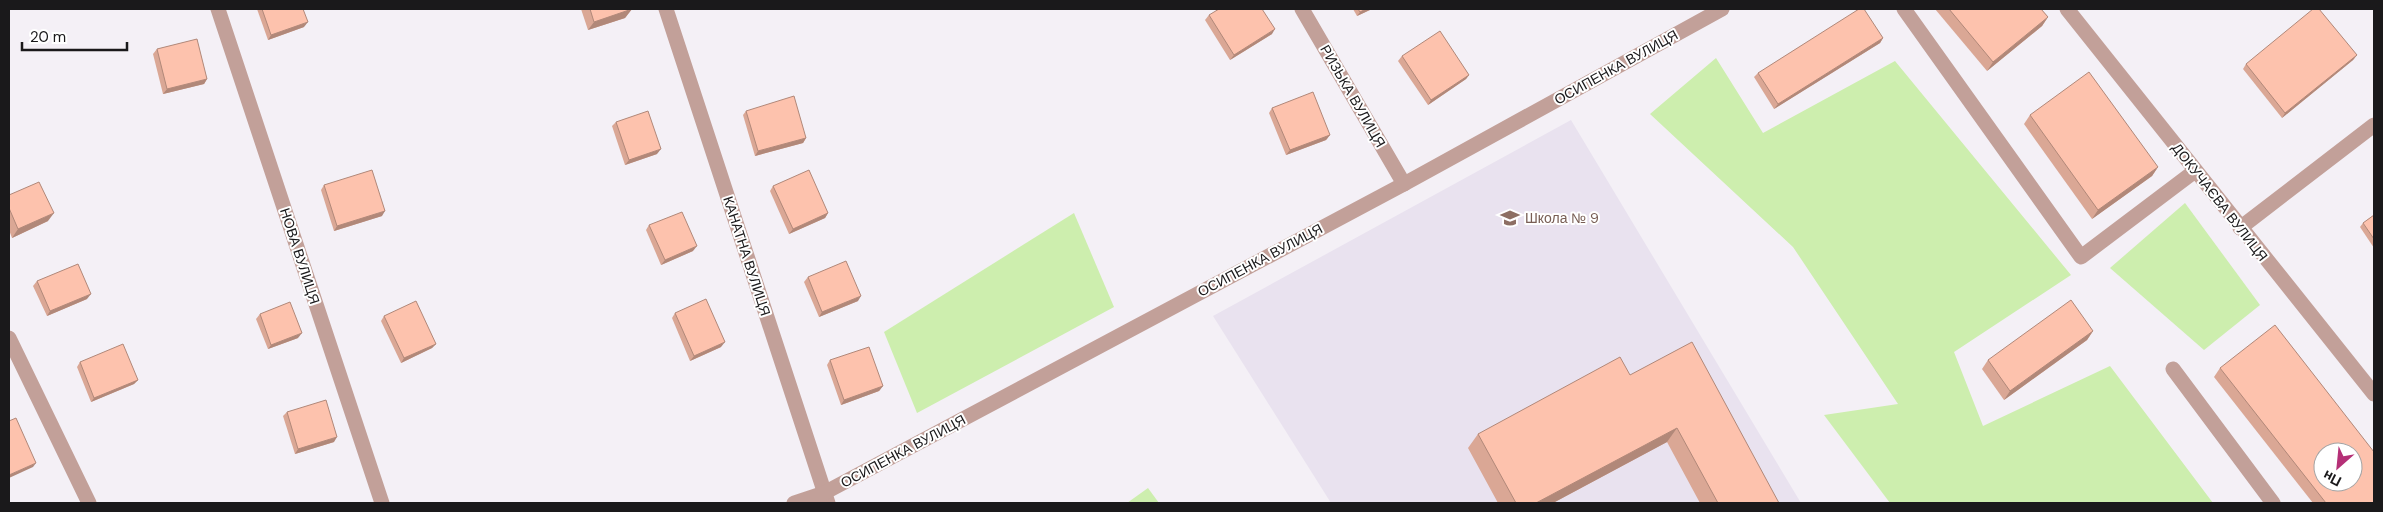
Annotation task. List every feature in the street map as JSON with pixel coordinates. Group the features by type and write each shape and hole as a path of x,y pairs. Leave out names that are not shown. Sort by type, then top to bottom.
{"street":[{"name":"НОВА ВУЛИЦЯ","path":"218,9 382,503"},
{"name":"КАНАТНА ВУЛИЦЯ","path":"666,9 826,498"},
{"name":"РИЗЬКА ВУЛИЦЯ","path":"1302,9 1404,184"},
{"name":"ОСИПЕНКА ВУЛИЦЯ","path":"794,503 826,498 1722,9"},
{"path":"1904,9 2081,257 2195,171"},
{"name":"ДОКУЧАЄВА ВУЛИЦЯ","path":"2068,9 2240,228 2372,386"},
{"path":"2240,228 2374,125"},
{"path":"9,338 89,503"},
{"path":"2172,368 2273,503"}],"shaded area":[{"name":"Школа № 9","path":"1571,120 1801,503 1331,503 1213,316"}],"green space":[{"path":"1716,58 1763,133 1895,61 2071,275 1954,352 1983,426 2110,366 2213,503 1890,503 1824,415 1898,404 1793,247 1650,114"},
{"path":"2185,203 2260,305 2204,350 2110,268"},
{"path":"1074,213 1114,307 917,413 884,332"},
{"path":"1148,488 1159,503 1127,503"}],"building":[{"path":"262,9 303,9 308,22 271,35"},
{"path":"590,9 632,9 594,22"},
{"path":"1219,9 1262,9 1275,29 1234,55 1209,15"},
{"path":"1859,9 1864,9 1883,38 1778,104 1758,73"},
{"path":"1949,9 2041,9 2048,17 1993,62"},
{"path":"2313,9 2319,9 2357,55 2285,113 2246,64"},
{"path":"1440,31 1469,75 1431,100 1402,56"},
{"path":"197,39 207,79 167,89 157,49"},
{"path":"2089,72 2158,167 2098,210 2030,115"},
{"path":"1313,92 1330,135 1290,150 1272,108"},
{"path":"794,96 806,138 758,151 746,111"},
{"path":"648,111 661,149 629,160 616,122"},
{"path":"372,170 385,211 337,226 324,185"},
{"path":"809,170 828,213 793,229 773,186"},
{"path":"39,182 54,213 18,229 9,208 9,195"},
{"path":"682,212 697,246 665,260 649,225"},
{"path":"2374,215 2374,239 2363,223"},
{"path":"846,261 861,296 822,312 808,277"},
{"path":"78,264 91,294 50,311 37,281"},
{"path":"706,299 725,342 694,356 675,313"},
{"path":"2071,300 2093,331 2010,391 1988,360"},
{"path":"416,301 436,344 404,358 384,316"},
{"path":"290,302 302,333 271,345 260,314"},
{"path":"2275,325 2374,452 2374,503 2326,503 2317,492 2363,492 2363,442 2313,442 2313,486 2220,368"},
{"path":"1692,342 1779,503 1718,503 1677,428 1536,503 1516,503 1478,434 1620,357 1630,375"},
{"path":"123,344 138,380 94,398 80,362"},
{"path":"869,347 883,386 844,400 830,360"},
{"path":"326,400 337,437 298,449 287,412"},
{"path":"16,418 36,463 9,475 9,421"}],"place":[{"name":"Школа № 9","path":"1510,218"}]}
